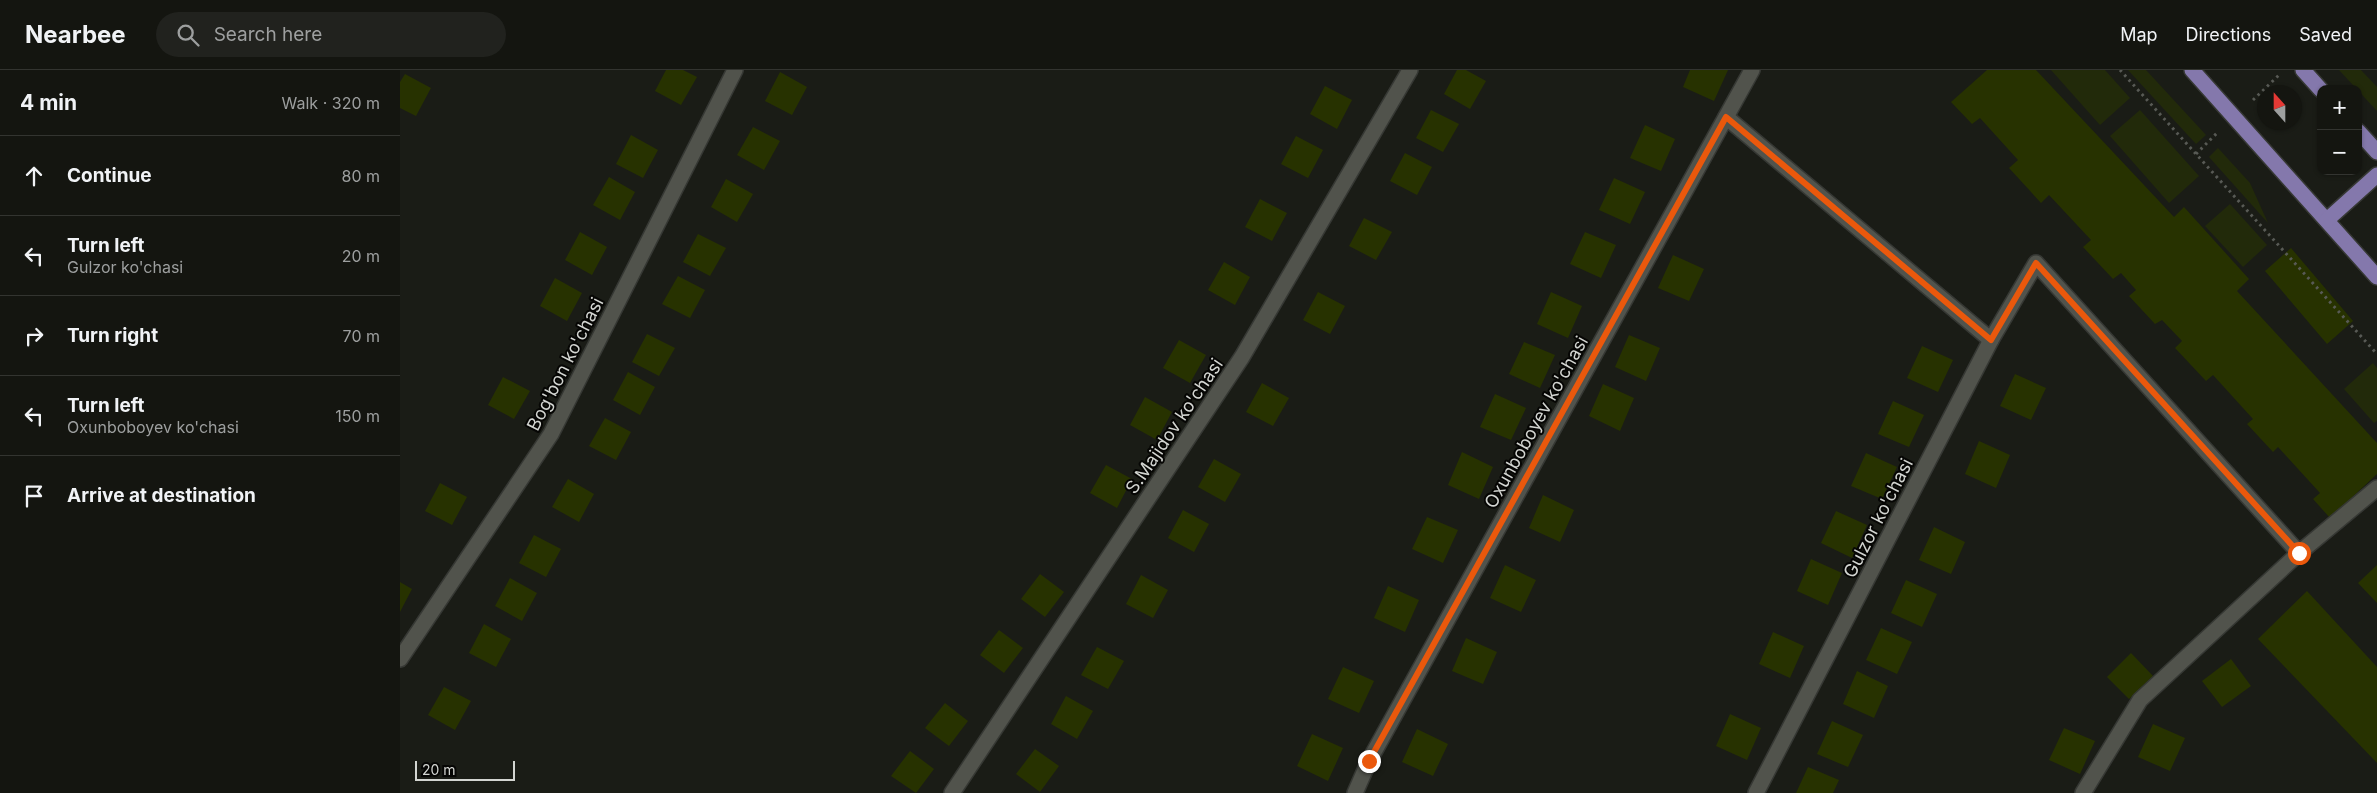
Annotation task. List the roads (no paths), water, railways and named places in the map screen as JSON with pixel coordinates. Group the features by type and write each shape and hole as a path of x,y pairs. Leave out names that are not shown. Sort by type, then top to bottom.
{"main road":[{"path":"2192,70 2377,277"},
{"path":"2302,70 2317,86"},
{"path":"2362,135 2377,152"},
{"path":"2326,220 2377,175"}],"street":[{"name":"Bog'bon ko'chasi","path":"400,659 551,434 735,70"},
{"name":"S.Majidov ko'chasi","path":"952,793 1242,358 1410,70"},
{"name":"Oxunboboyev ko'chasi","path":"1355,793 1369,761 1752,70"},
{"path":"1726,117 1991,340"},
{"name":"Gulzor ko'chasi","path":"1756,793 1991,340 2036,263 2299,553"},
{"path":"2083,793 2140,700 2299,553 2377,488"}]}
